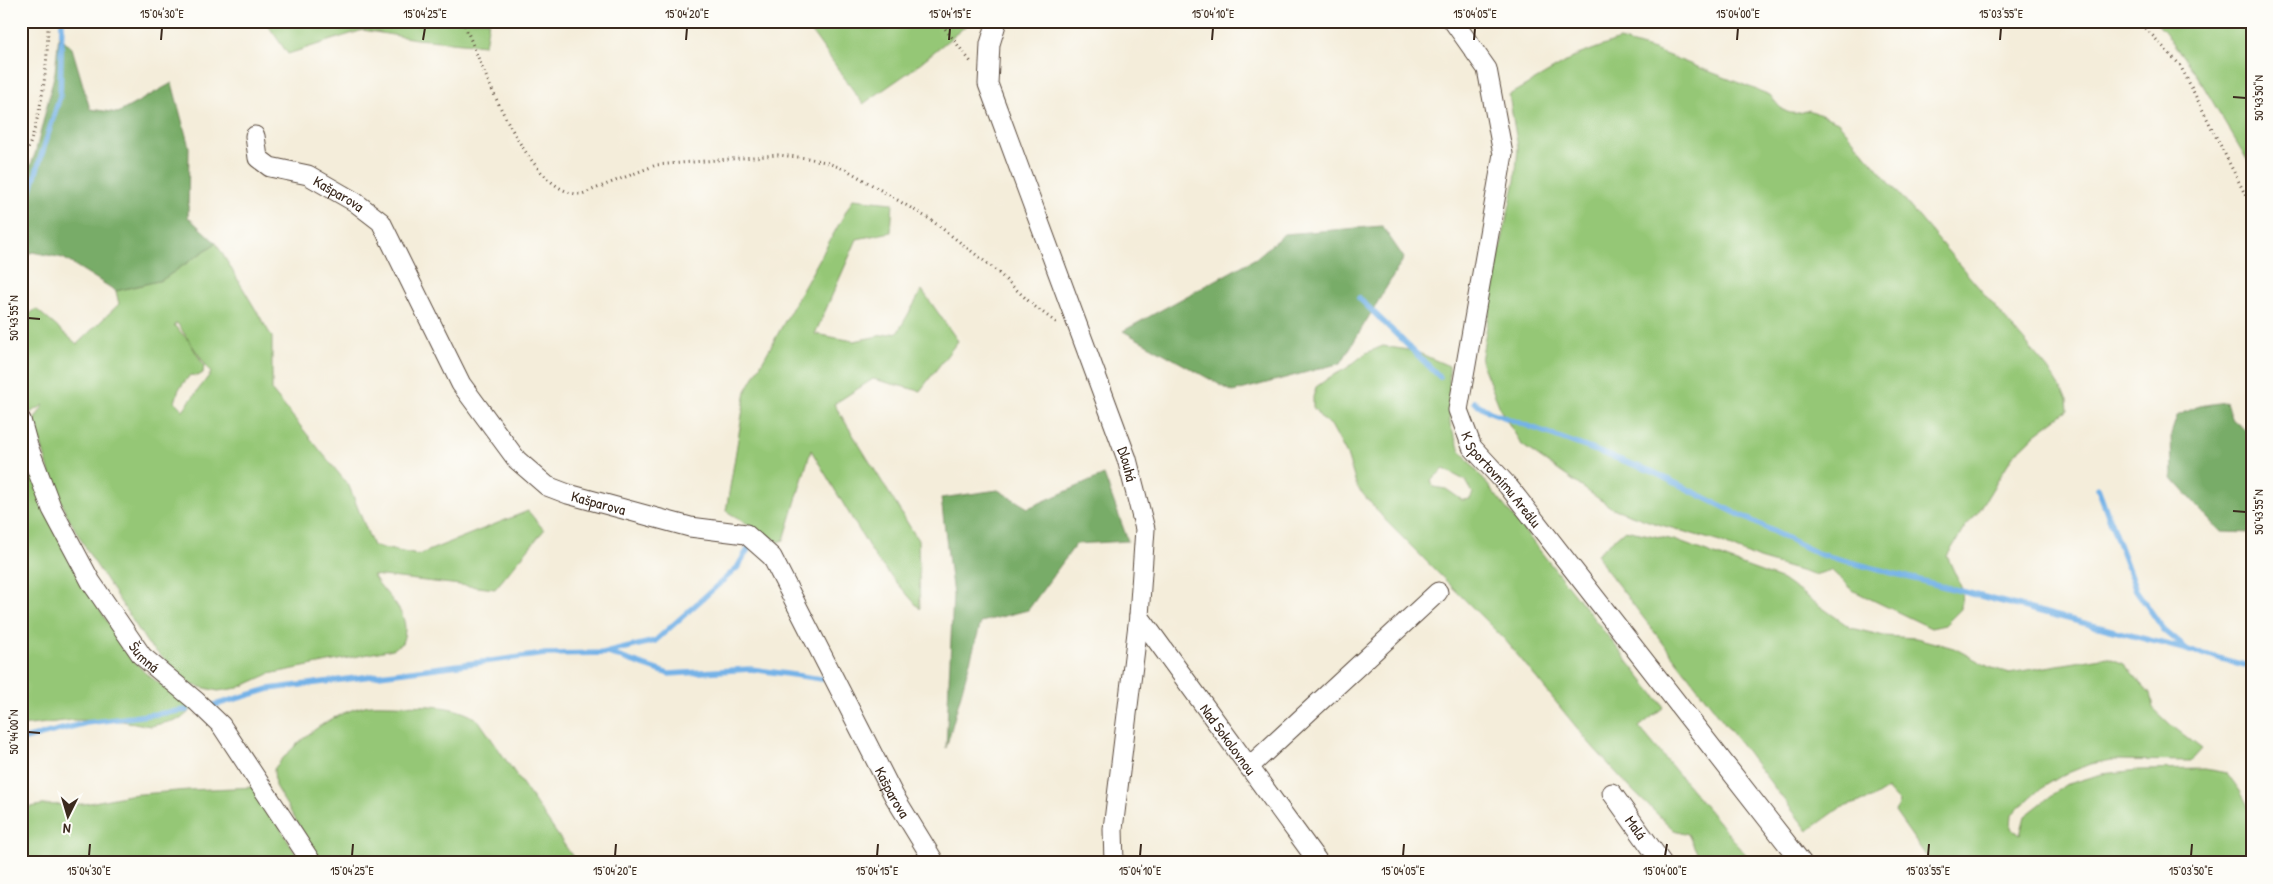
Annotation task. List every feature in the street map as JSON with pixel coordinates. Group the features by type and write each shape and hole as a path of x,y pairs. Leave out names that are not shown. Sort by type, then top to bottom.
{"street":[{"name":"Dlouhá","path":"998,21 990,44 988,84 1127,459 1145,529 1138,616 1113,829 1114,863"},
{"name":"K Sportovnímu Areálu","path":"1452,21 1487,69 1503,154 1458,410 1472,447 1508,486 1802,863"},
{"name":"Kašparova","path":"256,136 258,158 270,167 308,175 355,202 381,222 461,384 517,460 547,486 568,494 690,527 746,534 772,557 894,796 935,863"},
{"name":"Šumná","path":"21,420 28,446 52,509 91,582 142,656 196,701 221,725 312,863"},
{"path":"1249,767 1438,592"},
{"name":"Nad Sokolovnou","path":"1138,616 1319,863"},
{"name":"Malá","path":"1612,793 1662,863"}],"path":[{"path":"21,167 32,142 39,112 48,41 48,21"},
{"path":"463,21 493,93 533,163 548,181 561,189 573,194 582,194 656,165 778,156 807,158 824,162 847,170 932,220 992,267 1034,306 1084,343"},
{"path":"939,21 951,38"},
{"path":"2139,21 2180,65 2252,208"}],"green space":[{"path":"265,21 489,21 485,45 416,39 363,30 288,54"},
{"path":"804,21 972,21 909,72 863,104"},
{"path":"2154,21 2252,21 2252,168 2198,77 2165,32"},
{"path":"59,35 72,48 90,109 118,113 172,83 189,147 188,217 216,243 162,280 116,291 63,258 32,252 21,260 21,188 35,154 44,118 55,72"},
{"path":"1619,40 1654,50 1770,95 1786,112 1796,113 1809,110 1838,122 2048,369 2067,399 2068,410 2037,433 2012,457 1979,511 1965,527 1947,556 1962,589 1961,609 1945,625 1931,628 1854,591 1831,570 1814,575 1759,559 1720,542 1651,522 1612,508 1522,445 1502,413 1481,361 1499,254 1515,181 1518,148 1509,95 1578,55"},
{"path":"853,199 893,203 891,232 857,239 815,334 854,341 898,332 922,290 958,341 920,391 873,379 834,404 918,540 920,609 877,560 811,450 784,540 778,542 726,511 746,391"},
{"path":"1382,226 1404,258 1341,363 1233,392 1123,331 1256,258 1284,234"},
{"path":"216,243 272,337 272,391 349,486 373,546 418,555 528,511 544,530 495,589 373,575 402,615 405,632 402,643 393,649 269,674 238,688 218,691 192,685 148,644 91,557 67,515 51,477 34,420 44,405 32,412 26,411 21,387 21,321 36,309 77,344 119,304 116,291 162,280","holes":["177,323 211,373 183,410 175,402 179,389 190,375 198,376 203,373 204,366 189,341 174,325"]},
{"path":"1383,346 1414,351 1449,366 1450,425 1460,450 1664,707 1639,727 1753,863 1702,863 1688,834 1674,830 1633,791 1591,745 1506,641 1387,522 1357,487 1347,455 1331,425 1322,419 1313,407 1313,397 1316,387 1347,368 1366,353","holes":["1444,469 1466,481 1473,493 1470,499 1462,500 1446,489 1433,487 1431,480"]},
{"path":"2226,402 2231,418 2252,436 2252,533 2221,532 2172,478 2171,434 2177,416 2199,406"},
{"path":"21,447 84,584 123,647 144,672 193,708 181,719 151,726 122,721 73,720 21,726"},
{"path":"1104,475 1128,541 1076,544 1028,610 981,622 946,748 953,595 941,498 998,490 1028,508"},
{"path":"1625,530 1674,540 1783,580 1851,628 1884,636 1916,638 1954,648 1989,667 2009,673 2107,657 2124,664 2150,693 2153,708 2202,749 2191,761 2112,760 2090,764 2063,775 2040,789 2012,814 2011,827 2020,835 2025,816 2065,785 2102,774 2139,770 2205,769 2227,773 2252,813 2252,863 1931,863 1895,812 1899,802 1887,789 1871,799 1840,808 1808,831 1605,568 1597,554"},
{"path":"375,705 426,706 460,711 479,721 577,863 322,863 275,786 274,769 293,748 314,730 351,710"},
{"path":"255,787 302,863 21,863 21,809 41,805 84,804 129,795"}],"waterway":[{"path":"21,212 25,208 60,96 62,21"},
{"path":"1359,298 1440,377"},
{"path":"1474,402 1490,412 1651,471 1819,554 2249,666 2252,669"},
{"path":"2098,488 2136,590 2164,630 2189,651"},
{"path":"609,652 655,641 737,568 751,544"},
{"path":"208,707 269,689 545,654 608,653 669,674 751,669 822,679"},
{"path":"21,740 86,723 187,710"}]}
